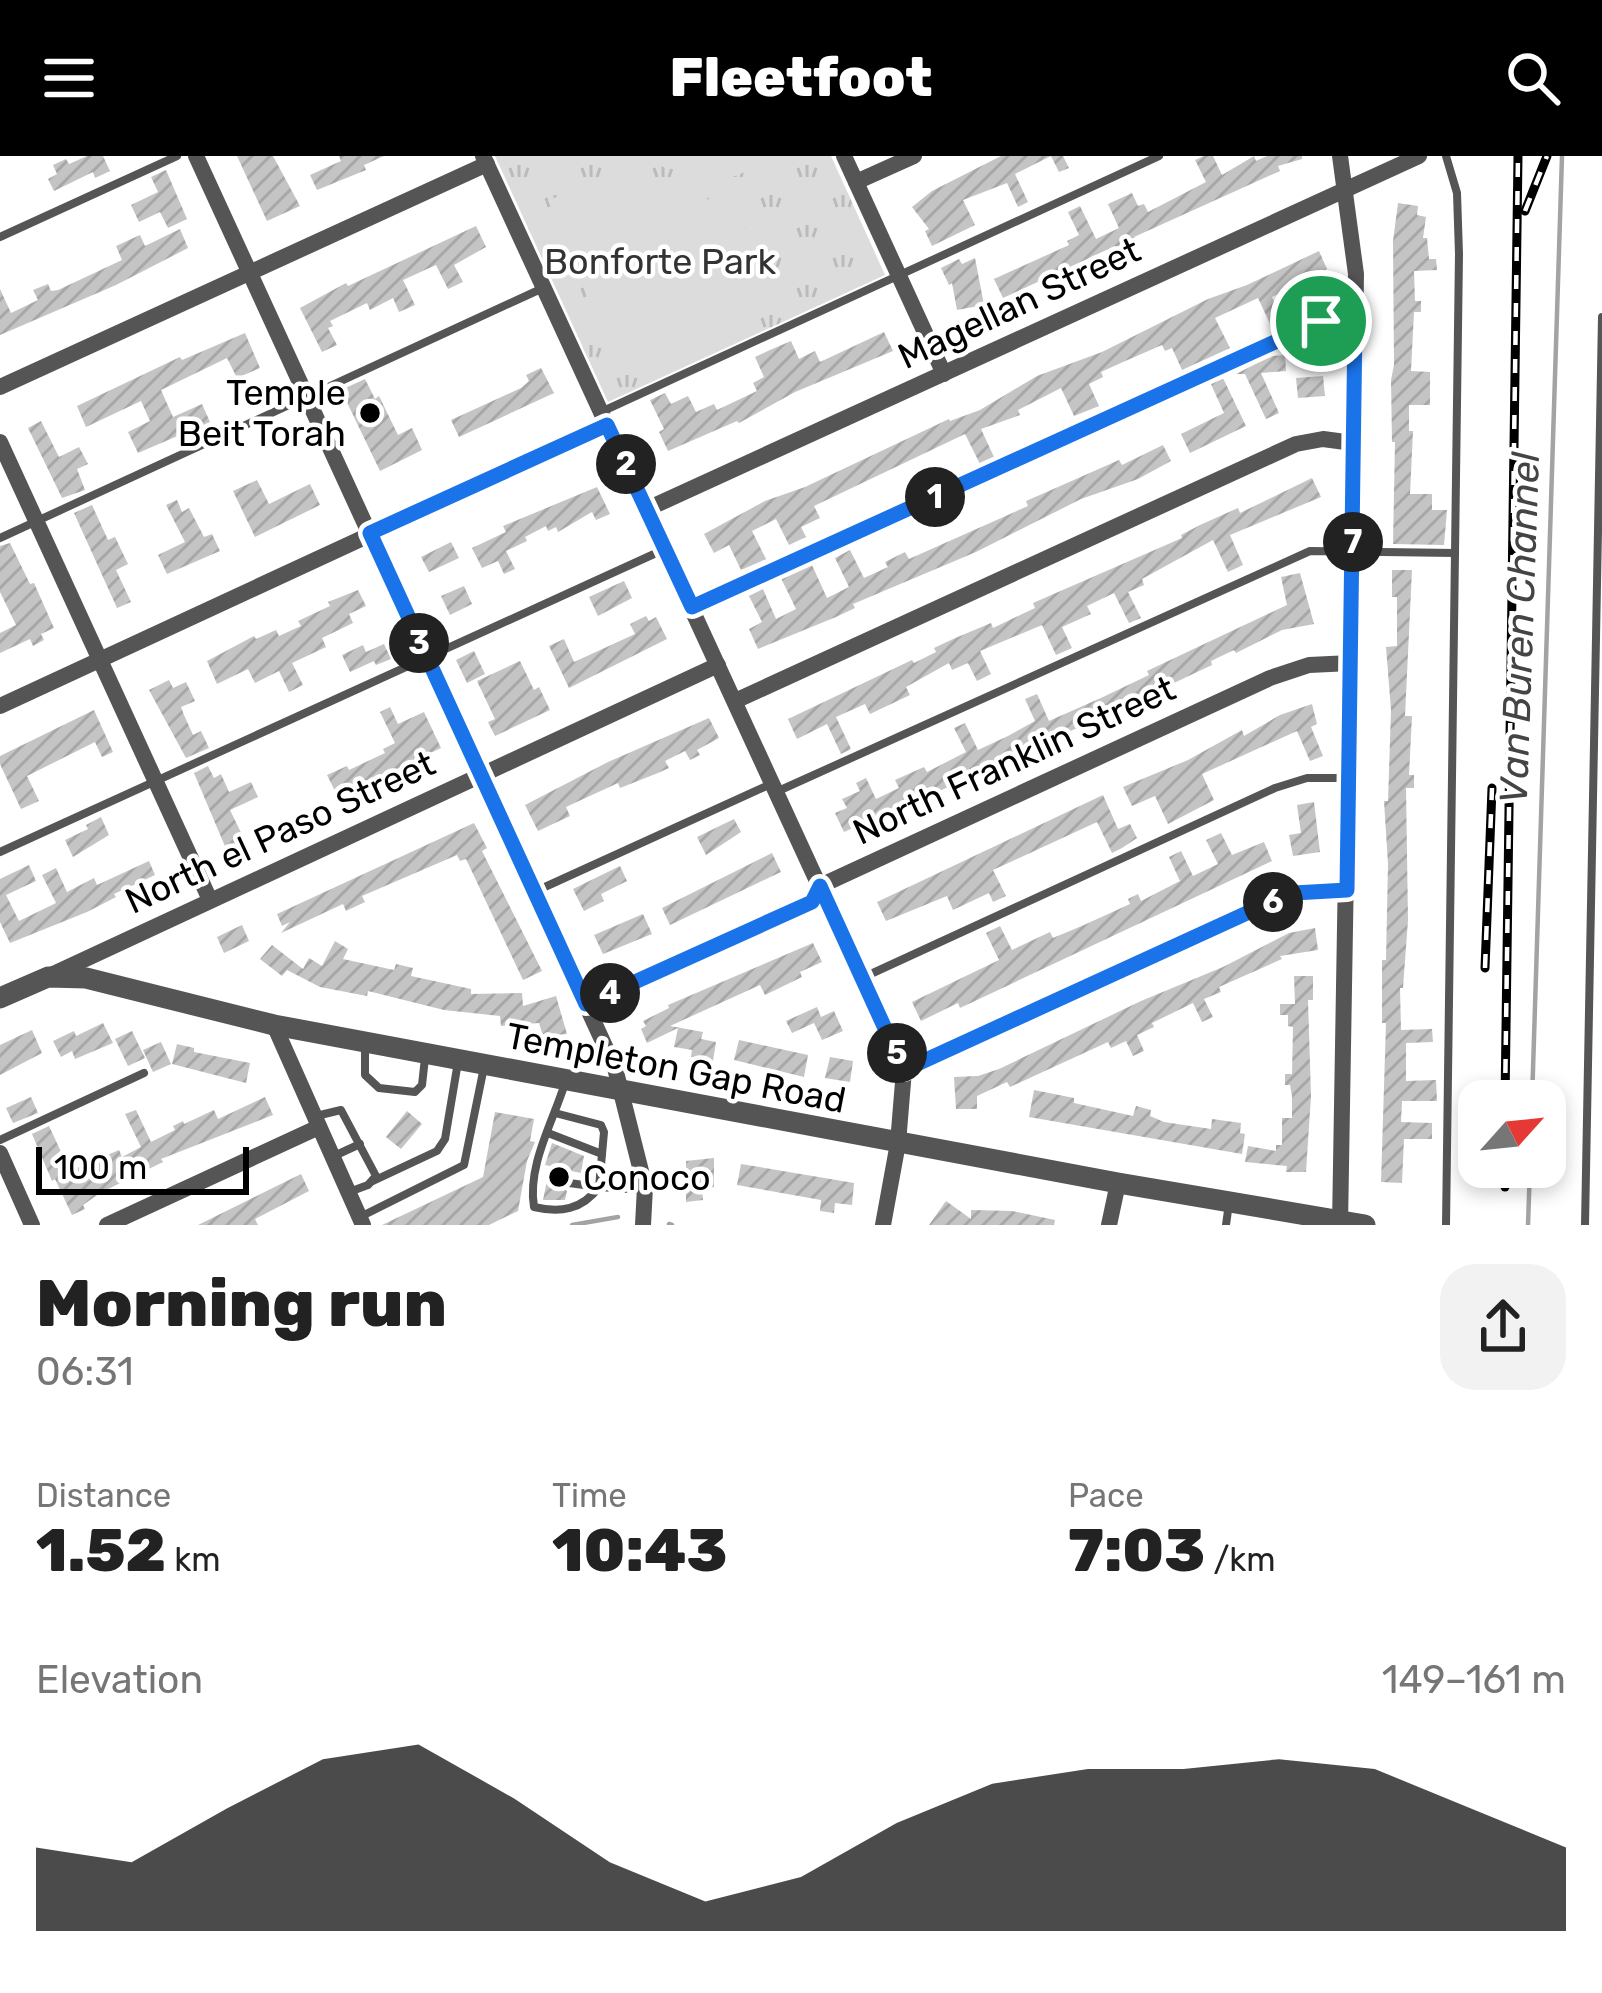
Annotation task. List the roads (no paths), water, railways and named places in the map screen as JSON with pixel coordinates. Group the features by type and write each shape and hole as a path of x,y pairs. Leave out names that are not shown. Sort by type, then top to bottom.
{"street":[{"path":"196,156 624,1092 644,1190 643,1225"},
{"path":"844,156 944,374"},
{"path":"856,182 914,156"},
{"path":"1340,156 1356,274 1340,1222"},
{"name":"Magellan Street","path":"647,509 1419,156"},
{"path":"0,387 485,160 904,1070 884,1225"},
{"path":"0,706 604,419"},
{"path":"735,701 1296,444 1323,439 1354,442"},
{"path":"0,442 210,900"},
{"name":"North Franklin Street","path":"586,1004 812,902 820,886 1291,669 1351,664"},
{"name":"North el Paso Street","path":"0,998 718,665"},
{"path":"904,1070 1283,898 1316,890 1347,890"},
{"name":"Templeton Gap Road","path":"48,976 124,985 274,1025 1118,1183 1228,1213 1365,1225"},
{"path":"274,1025 362,1221"},
{"path":"107,1225 317,1122"},
{"path":"0,1154 32,1225"},
{"path":"1109,1225 1118,1183"}],"lane":[{"path":"0,237 177,156"},
{"path":"604,419 899,275 1159,156"},
{"path":"1446,156 1456,193 1459,254 1446,1225"},
{"path":"0,538 544,288"},
{"path":"1585,1225 1602,317"},
{"path":"692,607 1321,321 1355,325"},
{"path":"0,852 665,549"},
{"path":"535,892 1290,558 1310,551 1455,553"},
{"path":"862,978 1275,788 1307,778 1349,778"},
{"path":"365,1043 365,1075 379,1088 415,1092 422,1085 425,1054"},
{"path":"349,1192 437,1151 445,1139 458,1061"},
{"path":"362,1221 464,1165 484,1066"},
{"path":"0,1140 144,1073"},
{"path":"555,1113 601,1126 599,1187 585,1204 541,1209 532,1203 534,1179 565,1081"},
{"path":"317,1122 341,1110 374,1180"},
{"path":"548,1133 602,1154"},
{"path":"333,1157 360,1144"},
{"path":"534,1179 547,1180"},
{"path":"569,1183 644,1190"}],"waterway":[{"name":"Van Buren Channel","path":"1533,1080 1562,156"},
{"name":"Van Buren Channel","path":"1528,1225 1529,1188"},
{"path":"572,1225 618,1217"}],"railway":[{"path":"1505,1080 1518,156"},
{"path":"1525,211 1547,156"},
{"path":"1485,968 1492,788"}],"place":[{"name":"Temple Beit Torah","path":"370,413"},
{"name":"Conoco","path":"559,1177"}],"park label":[{"name":"Bonforte Park","path":"660,261"}]}
